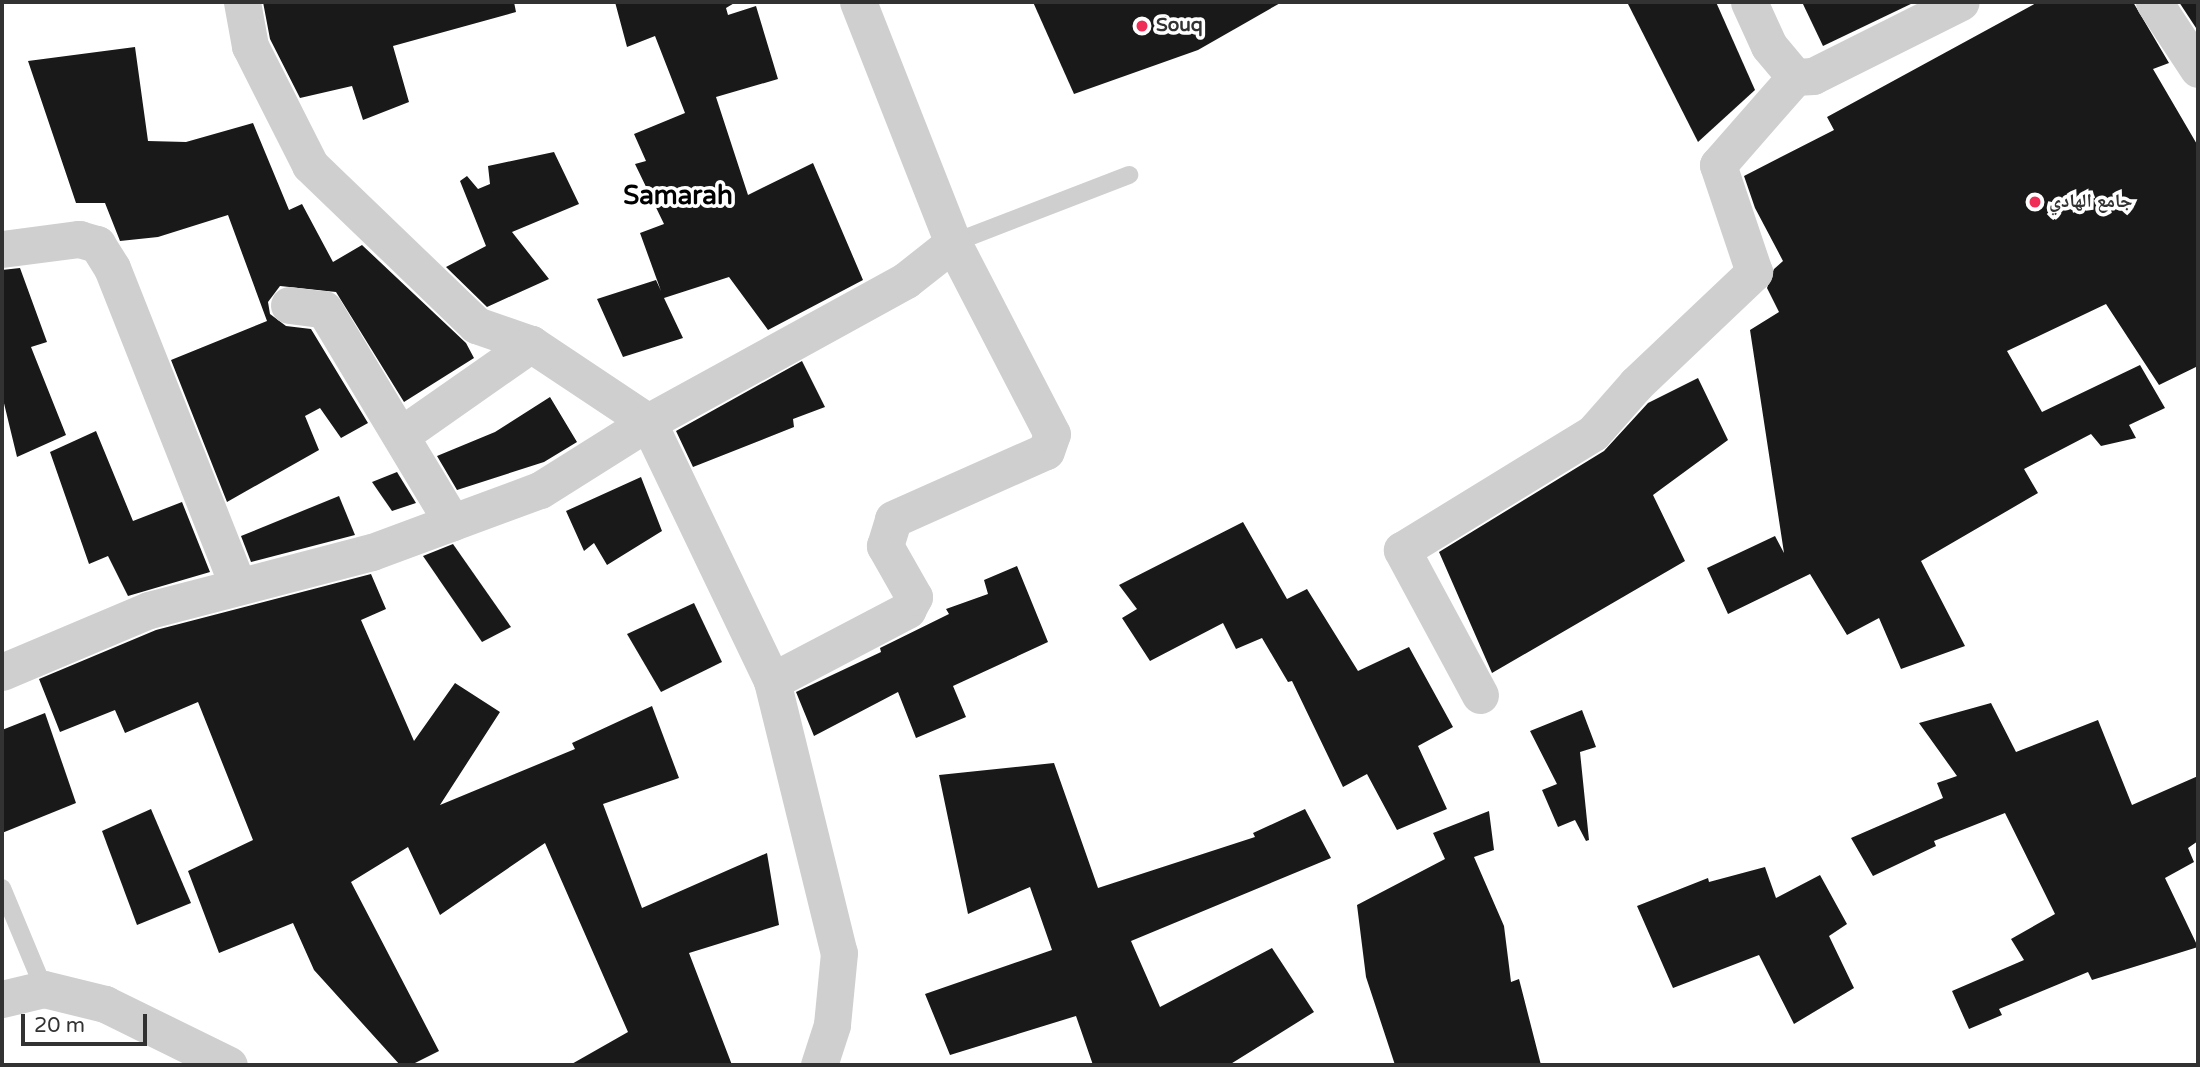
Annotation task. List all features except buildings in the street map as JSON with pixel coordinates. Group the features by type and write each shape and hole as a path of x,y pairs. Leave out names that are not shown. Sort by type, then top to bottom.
{"street":[{"path":"242,2 250,46 310,165 476,325 531,344 648,422 772,681 839,953 832,1025 819,1065"},
{"path":"772,681 907,610 914,597 884,546 893,519 1046,452 1052,434 953,243 858,2"},
{"path":"1749,2 1769,46 1795,77"},
{"path":"1480,695 1402,550 1593,433 1636,384 1754,272 1718,165 1795,77 1813,76 1961,2"},
{"path":"2154,2 2198,69"},
{"path":"2,249 79,239 97,244 112,268 238,586"},
{"path":"2,672 149,610 372,552 540,489 648,422 906,280 953,243"},
{"path":"289,305 324,309 452,522"},
{"path":"401,435 531,344"},
{"path":"2,999 44,989 105,1004 229,1065"}],"lane":[{"path":"953,243 1129,175"},
{"path":"2,888 44,989"}],"place":[{"name":"Souq","path":"1142,26"},
{"name":"جامع الهادي","path":"2035,202"}],"district":[{"name":"Samarah","path":"678,196"}]}
